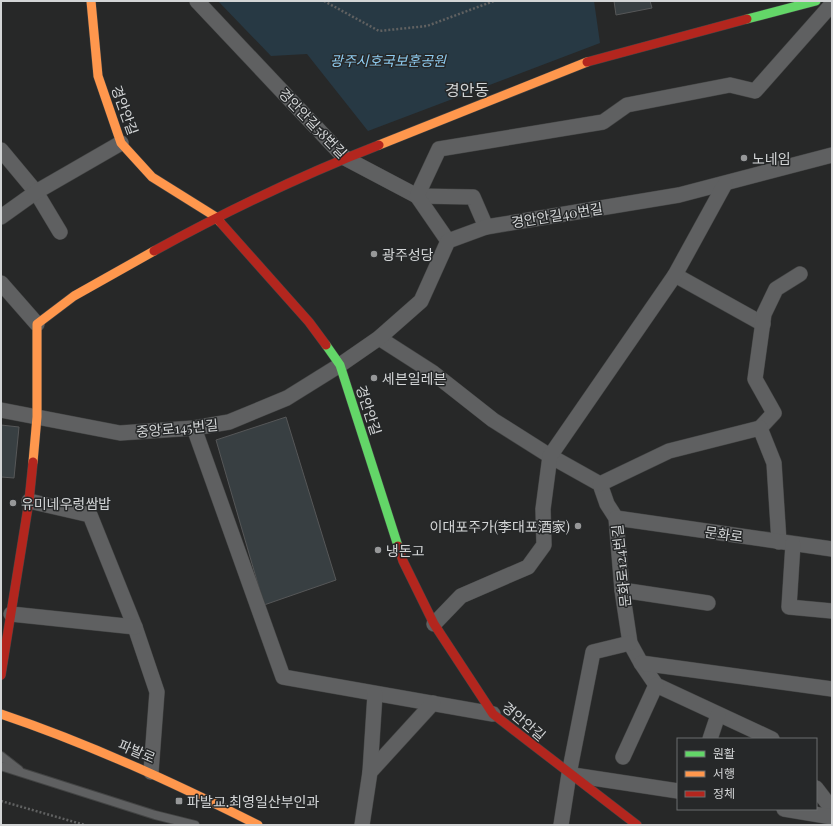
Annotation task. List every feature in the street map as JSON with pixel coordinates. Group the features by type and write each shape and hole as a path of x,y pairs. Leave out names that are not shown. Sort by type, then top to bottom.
{"street":[{"name":"경안안길","path":"91,1 98,76 120,143 152,177 216,217 309,322 340,365 402,561 434,624 493,714 568,774 637,825"},
{"name":"경안안길58번길","path":"197,1 345,158 417,196 473,197 486,227"},
{"path":"37,324 74,296 216,217 345,158 588,62 816,1"},
{"path":"340,365 379,338 421,301 448,241 417,196 439,149 603,122 627,105 730,85 755,92 832,4"},
{"path":"1,217 36,192 120,143"},
{"path":"1,150 36,192 60,232"},
{"name":"경안안길40번길","path":"448,241 486,227 679,195 832,155"},
{"path":"434,624 461,596 528,567 544,545 543,509 550,456 675,274 725,184"},
{"path":"675,274 763,324"},
{"path":"379,338 432,372 493,420 550,456 600,484 670,451 760,428 774,413 755,379 764,314 776,289 800,274"},
{"path":"1,283 37,324 37,417 29,501 1,675"},
{"name":"중앙로145번길","path":"1,410 120,433 194,428 229,422 287,398 340,365"},
{"path":"194,428 283,677 493,714"},
{"path":"760,428 774,464 786,543 789,607 832,611"},
{"name":"문화로124번길","path":"600,484 607,504 616,518 622,590 630,643 641,663 656,685 770,738"},
{"path":"29,501 90,515 135,627 157,692 151,772"},
{"name":"문화로","path":"616,518 832,549"},
{"path":"622,590 708,603"},
{"path":"11,614 135,627"},
{"path":"561,825 568,774 592,652 630,643"},
{"path":"641,663 832,689"},
{"path":"623,757 656,685"},
{"path":"362,825 370,772 375,694"},
{"path":"370,772 433,703"},
{"name":"파발로","path":"1,714 51,730 151,772 258,825"},
{"path":"710,738 718,715"},
{"path":"568,774 677,791"},
{"path":"817,789 832,809"},
{"path":"790,810 832,817"}],"lane":[{"path":"1,756 23,773"},
{"path":"1,766 155,815 195,825"}],"path":[{"path":"324,1 378,31 427,26 494,1"},
{"path":"1,800 85,825"}],"green space":[{"name":"광주시호국보훈공원","path":"218,1 594,1 600,43 368,131 307,54 271,56"}],"building":[{"path":"614,1 650,1 652,8 616,15"},
{"path":"286,417 336,580 264,605 216,440"},
{"path":"1,425 19,427 14,478 1,477"}],"traffic: fast":[{"path":"747,19 816,1"},
{"path":"326,345 340,365 398,546"}],"traffic: slow":[{"path":"91,1 98,76 121,143 152,177 216,217 220,222"},
{"path":"379,145 587,62"},
{"path":"33,462 37,417 37,324 74,296 154,251"},
{"path":"1,714 99,751 195,794 258,825"}],"traffic: jam":[{"path":"587,62 747,19"},
{"path":"154,251 265,194 379,145"},
{"path":"220,222 309,322 326,345"},
{"path":"1,675 29,501 33,462"},
{"path":"398,546 403,561 434,624 493,714 637,825"}],"place":[{"name":"노네임","path":"744,158"},
{"name":"광주성당","path":"374,254"},
{"name":"세븐일레븐","path":"374,378"},
{"name":"유미네우렁쌈밥","path":"13,503"},
{"name":"이대포주가(李대포酒家)","path":"578,526"},
{"name":"냉돈고","path":"378,550"},
{"name":"파발교.최영일산부인과","path":"179,801"}],"district":[{"name":"경안동","path":"467,89"}]}
